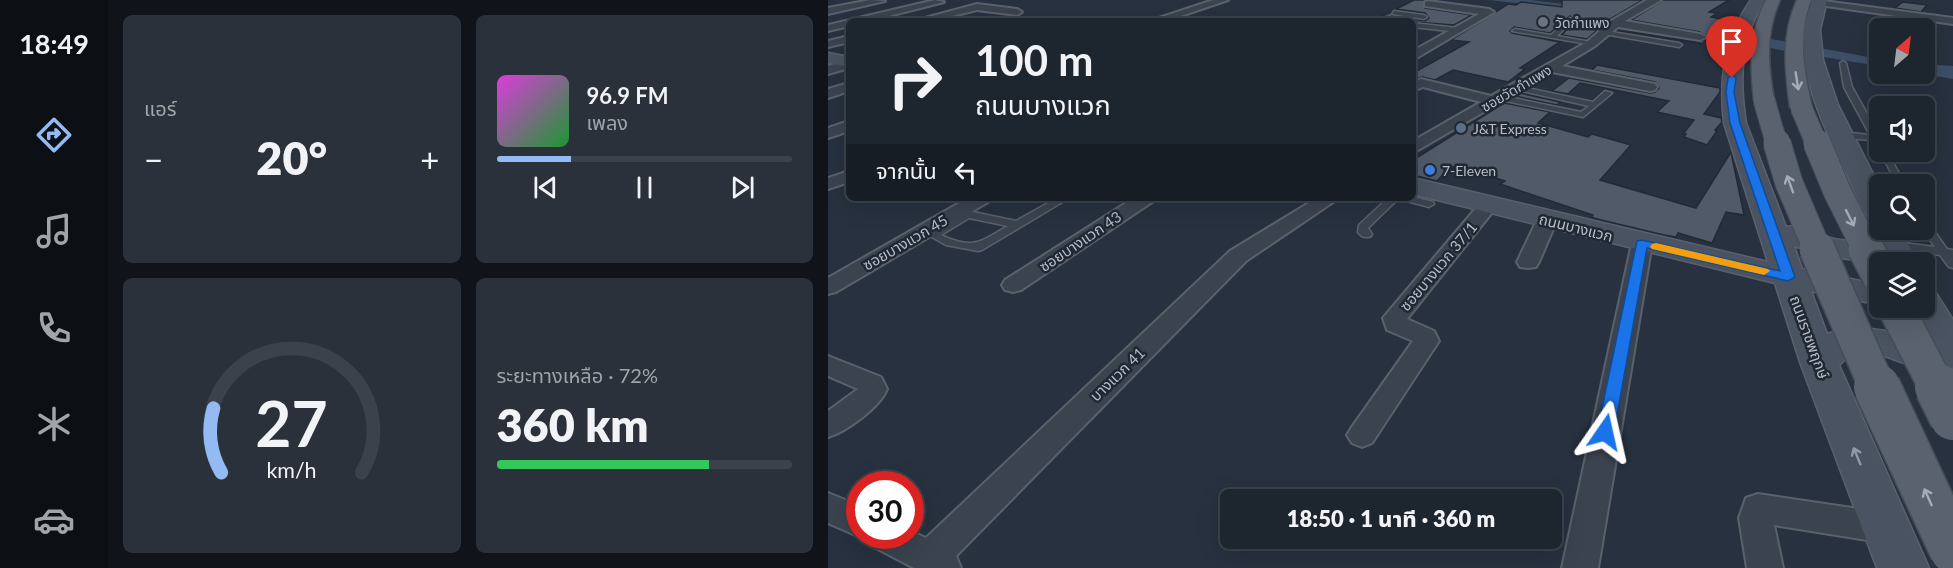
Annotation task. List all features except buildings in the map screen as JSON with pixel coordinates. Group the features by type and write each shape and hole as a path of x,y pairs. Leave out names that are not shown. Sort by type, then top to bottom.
{"main road":[{"name":"ถนนราชพฤกษ์","path":"1758,0 1746,39 1726,77 1735,123 1819,362 1903,568"},
{"name":"ถนนราชพฤกษ์","path":"1746,39 1761,27 1773,0"},
{"path":"1814,1 1797,16 1793,46 1801,107 1832,181 1869,254"},
{"path":"1814,1 1812,48 1840,132 1869,193"},
{"name":"ถนนราชพฤกษ์","path":"1746,39 1789,183 1855,339 1953,550"},
{"path":"828,58 846,62"},
{"path":"1756,184 1791,232 1800,239 1852,251 1870,249 1876,240"},
{"name":"ถนนบางแวก","path":"1421,195 1489,205 1788,277 1869,293"},
{"path":"1928,318 1953,417"},
{"path":"1933,318 1953,349"},
{"path":"1819,362 1840,343 1850,340 1874,341 1920,353 1953,372"}],"street":[{"path":"828,2 840,0"},
{"path":"828,11 883,0"},
{"path":"869,18 946,0"},
{"path":"1165,18 1223,0"},
{"name":"ซอยวัดกำแพง","path":"1416,146 1591,44 1622,16 1643,4 1656,0"},
{"path":"1814,1 1953,21"},
{"path":"1916,16 1921,5"},
{"path":"933,18 977,7 1016,12 1003,18"},
{"path":"1416,54 1489,12 1432,7"},
{"path":"828,27 846,24"},
{"path":"1611,28 1700,37"},
{"path":"828,44 846,40"},
{"path":"1564,60 1589,65"},
{"path":"828,70 846,64"},
{"path":"1550,68 1650,87"},
{"path":"1416,86 1421,83 1496,99"},
{"path":"828,94 846,88"},
{"path":"828,133 846,127"},
{"path":"828,184 846,177"},
{"name":"ซอยบางแวก 45","path":"828,287 962,213 977,201"},
{"name":"ซอยบางแวก 43","path":"1013,285 1143,201"},
{"name":"บางแวก 41","path":"937,563 1238,256 1325,201"},
{"name":"ซอยบางแวก 37/1","path":"1362,435 1426,340 1420,334 1396,324 1395,318 1489,205"},
{"path":"1528,262 1547,220"},
{"path":"1580,568 1642,243"},
{"path":"828,365 871,384 873,389 871,394 828,426"},
{"path":"828,507 846,515"},
{"path":"1766,568 1756,518 1758,508 1886,528"},
{"path":"911,549 937,563"}],"lane":[{"path":"1416,23 1423,19 1432,7"},
{"path":"1394,13 1462,28"},
{"path":"1555,40 1570,20"},
{"path":"1416,25 1462,28"},
{"path":"1611,28 1679,45"},
{"path":"1515,32 1591,44"},
{"path":"1843,63 1848,87 1869,126"},
{"path":"1516,87 1595,105"},
{"path":"1496,99 1583,116 1608,93"},
{"path":"1840,132 1869,138"},
{"path":"1019,225 962,213 935,236 973,249 1019,225 1059,201"},
{"path":"1367,234 1363,232 1363,227 1391,201"},
{"path":"1935,238 1949,256"},
{"path":"1894,246 1949,256"}],"water":[{"path":"1489,0 1530,0 1672,17 1760,37 1869,57 1869,64 1780,50 1731,39 1709,30 1661,20"},
{"path":"1935,65 1953,66 1953,79 1935,76"}],"slow traffic":[{"path":"1656,247 1764,271"}],"place":[{"name":"วัดกำแพง","path":"1543,22"},
{"name":"J&T Express","path":"1461,128"},
{"name":"7-Eleven","path":"1430,170"}],"route":[{"path":"1605,432 1642,243 1788,277 1735,123 1730,92 1732,78"}]}
